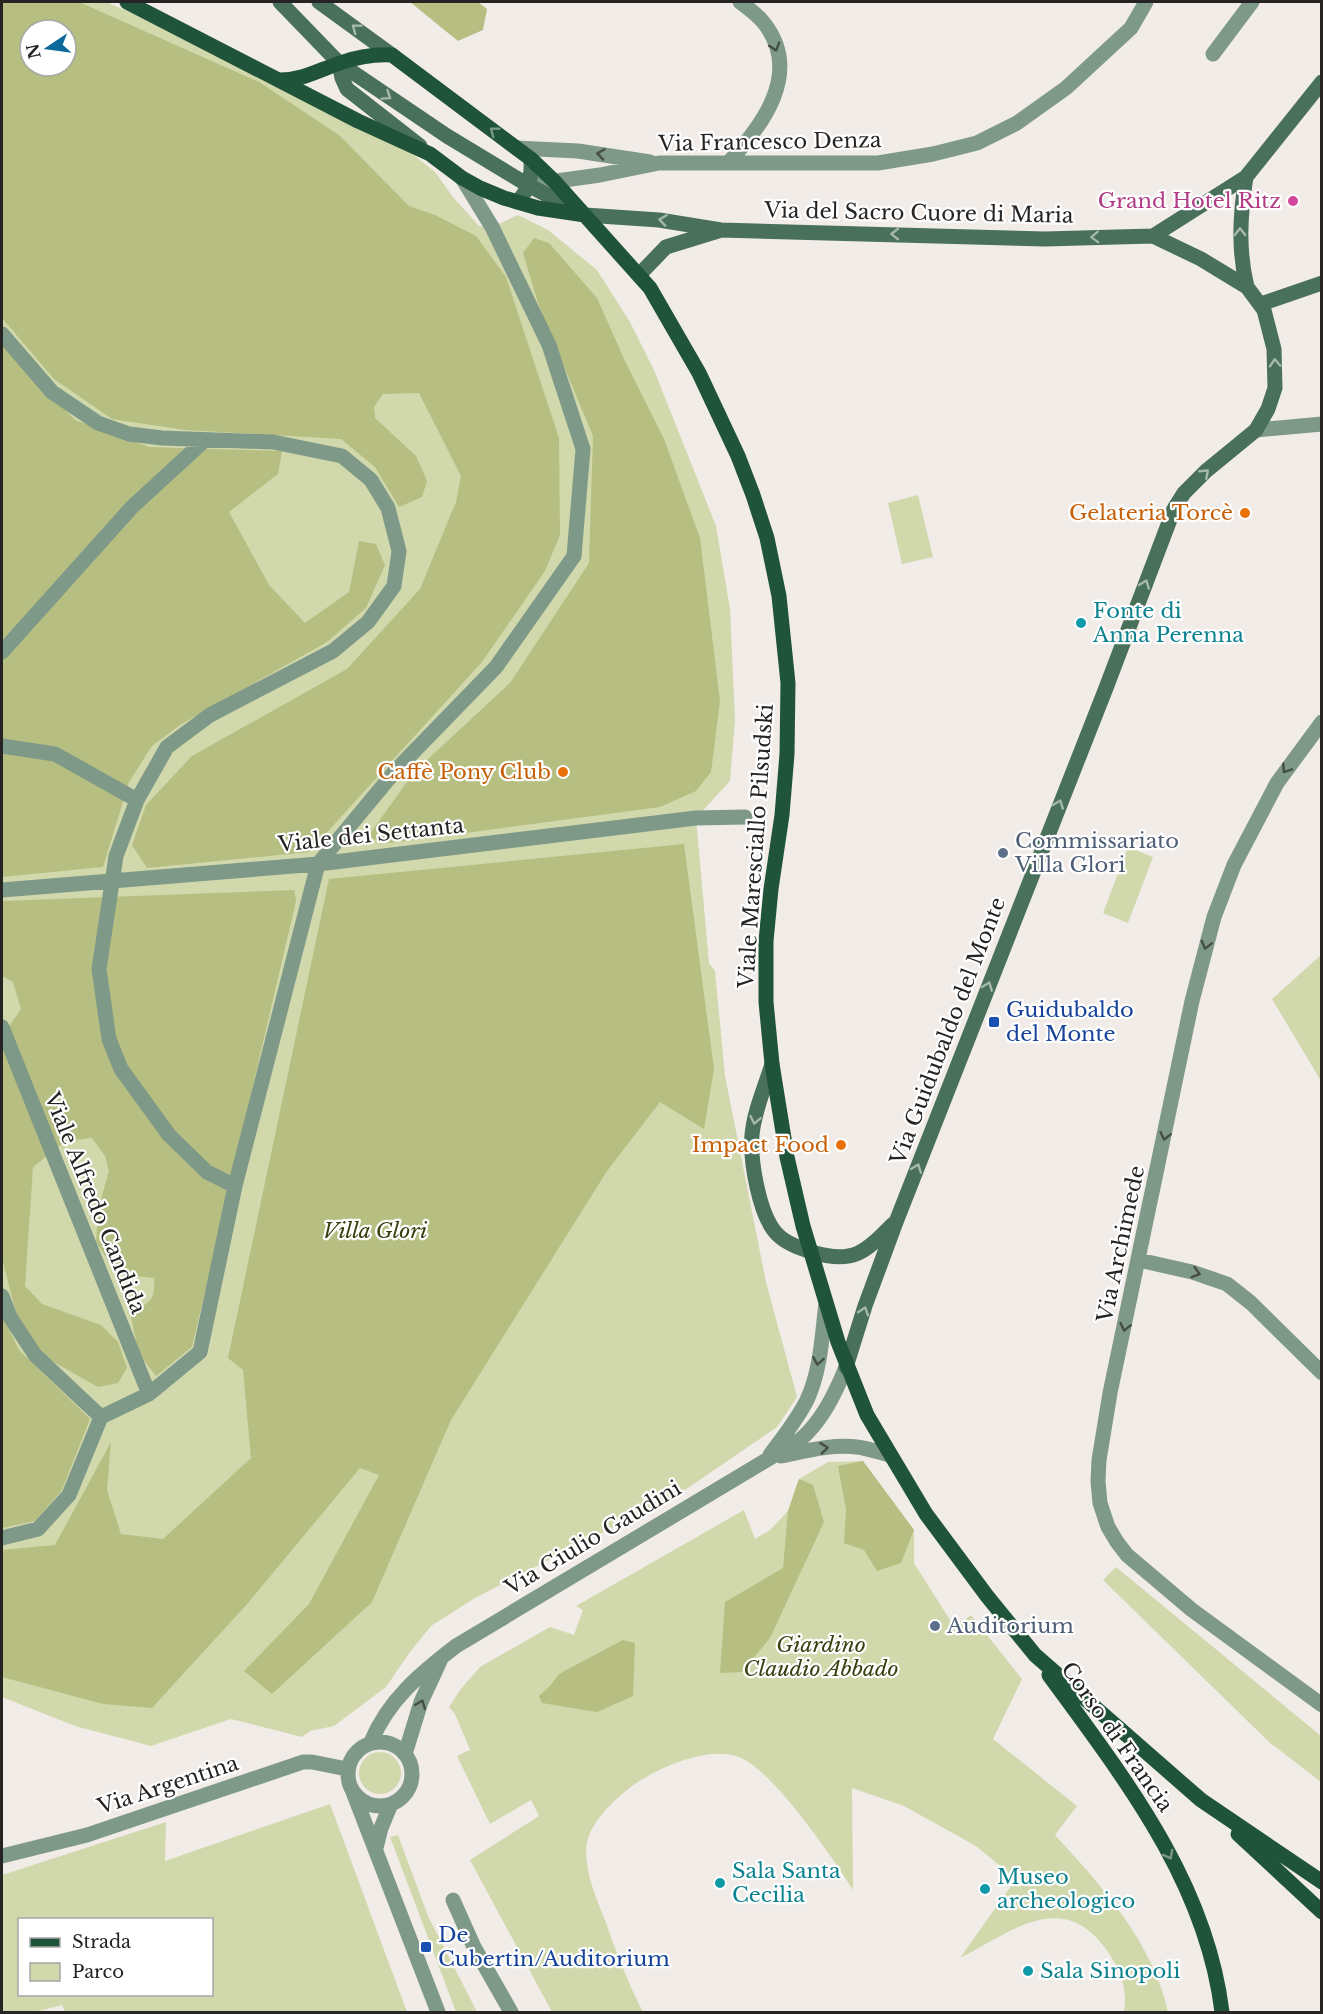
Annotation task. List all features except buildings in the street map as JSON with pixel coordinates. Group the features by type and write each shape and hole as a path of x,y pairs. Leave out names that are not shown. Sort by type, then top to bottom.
{"main road":[{"path":"127,2 358,121 430,154 462,178 480,188 550,211 585,215"},
{"path":"280,80 300,79 339,63 373,55 392,55"},
{"name":"Viale Maresciallo Pilsudski","path":"392,55 531,159 555,182 639,275 660,303 692,357 738,456 767,538 779,596 786,656 788,706 782,814 766,940 766,1002 772,1064 787,1157 810,1251 846,1367 867,1415 889,1455 941,1536 1035,1655 1201,1800 1322,1882"},
{"name":"Corso di Francia","path":"1035,1655 1111,1757 1141,1804 1180,1875 1200,1924 1218,1985 1222,2013"},
{"name":"Corso di Francia","path":"1201,1800 1322,1912"}],"street":[{"path":"280,2 339,63 447,136 528,185 585,215"},
{"path":"319,2 392,55"},
{"path":"728,163 749,139 769,108 779,81 780,68 772,37 764,23 740,2"},
{"name":"Via Francesco Denza","path":"528,185 600,175 659,163 878,163 933,154 977,143 1017,123 1066,88 1131,28 1146,2"},
{"path":"1213,54 1252,2"},
{"path":"339,63 347,89 430,154"},
{"path":"1153,236 1246,177 1322,82"},
{"path":"516,148 578,151 659,163"},
{"path":"517,202 528,185 531,159"},
{"path":"1246,177 1240,235 1242,269 1247,288"},
{"path":"2,1538 38,1529 69,1495 101,1417 149,1394 200,1352 235,1186 318,864 396,770 496,667 574,556 583,449 549,345 492,227 462,178"},
{"name":"Via del Sacro Cuore di Maria","path":"585,215 653,219 721,230 1046,239 1153,236"},
{"name":"Via del Sacro Cuore di Maria","path":"639,275 666,248 721,230"},
{"path":"1153,236 1202,259 1247,288 1261,304 1268,319 1272,339 1275,380 1268,409 1256,430"},
{"path":"1261,304 1322,283"},
{"path":"2,334 52,392 99,423 129,434 162,438 273,442 342,456 371,480 388,508 399,551 393,586 368,622 333,651 210,715 167,747 137,800 116,856 99,969 109,1039 121,1069 169,1135 207,1172 235,1186"},
{"path":"1256,430 1322,424"},
{"name":"Via Guidubaldo del Monte","path":"846,1367 865,1306 896,1222 1170,519 1179,500 1190,488 1256,430"},
{"path":"2,652 132,507 205,440"},
{"name":"Via Archimede","path":"1322,722 1277,783 1238,857 1214,917 1195,991 1110,1393 1099,1460 1099,1493 1108,1527 1116,1542 1127,1555 1178,1600 1322,1705"},
{"path":"2,746 55,754 137,800"},
{"name":"Viale dei Settanta","path":"2,890 318,864 696,818 745,818"},
{"name":"Viale Alfredo Candida","path":"2,1027 149,1394"},
{"name":"Viale Maresciallo Pilsudski","path":"772,1064 757,1108 752,1135 752,1155 762,1208 769,1224 778,1235 810,1251"},
{"name":"Via Guidubaldo del Monte","path":"810,1251 830,1257 854,1256 867,1250 896,1222"},
{"path":"1139,1260 1192,1272 1227,1284 1251,1303 1322,1373"},
{"path":"2,1296 10,1317 35,1355 101,1417"},
{"name":"Via Giulio Gaudini","path":"767,1459 799,1414 810,1393 820,1355 826,1303"},
{"name":"Via Giulio Gaudini","path":"371,1742 379,1723 411,1683 474,1634 800,1440 815,1425 831,1399 846,1367"},
{"name":"Via Giulio Gaudini","path":"767,1459 847,1446 866,1448 889,1455"},
{"name":"Via Giulio Gaudini","path":"405,1754 421,1702 443,1656"},
{"path":"353,1792 360,1800 370,1805 391,1804 403,1795 411,1783 411,1766 405,1754 390,1743 371,1742 356,1752 347,1769 348,1781 376,1848 438,2013"},
{"name":"Via Argentina","path":"4,1854 87,1835 303,1762 347,1769"},
{"path":"376,1848 391,1804"},
{"path":"453,1900 474,1947 511,2013"}],"green space":[{"name":"Villa Glori","path":"2,2 106,2 174,31 388,135 435,172 453,197 479,226 492,227 518,215 548,230 597,270 630,322 654,370 716,526 730,609 735,720 730,781 696,818 709,963 715,971 725,1076 766,1282 797,1397 777,1427 682,1492 475,1598 431,1626 386,1687 334,1726 310,1731 302,1737 231,1719 151,1746 75,1726 2,1697"},
{"path":"2,2 79,2 259,82 339,135 409,206 435,215 476,236 506,277 559,438 560,535 545,571 482,662 309,852 147,868 132,845 146,805 192,756 347,669 420,589 456,502 461,476 419,393 383,394 374,407 375,418 416,456 427,481 422,497 399,507 375,467 341,439 185,430 112,419 54,379 2,318"},
{"path":"410,2 478,2 487,9 483,30 458,41"},
{"path":"534,238 549,243 597,298 664,439 700,538 720,701 711,772 696,791 660,807 391,843 367,838 414,772 510,683 589,563 593,436 539,306 523,253"},
{"path":"2,340 75,420 149,447 282,451 278,474 229,512 269,585 305,623 349,592 359,541 376,544 385,565 366,608 327,642 180,725 152,746 129,782 103,867 2,877"},
{"path":"918,495 933,557 902,564 888,503"},
{"path":"684,844 714,1069 704,1129 660,1102 607,1171 451,1420 372,1602 272,1694 244,1671 309,1604 379,1475 360,1468 248,1603 152,1708 103,1704 2,1677 2,1550 55,1545 111,1442 107,1490 121,1534 163,1539 251,1458 243,1370 228,1358 329,879"},
{"path":"1128,847 1153,857 1128,923 1103,913"},
{"path":"294,890 296,901 192,1347 156,1376 139,1354 130,1312 150,1301 154,1292 154,1278 117,1274 96,1242 98,1210 109,1171 105,1156 92,1138 66,1141 33,1167 25,1286 42,1304 101,1325 118,1342 127,1368 118,1383 98,1387 45,1357 17,1317 2,1258 2,1024 8,1028 21,1009 13,982 2,976 2,901"},
{"path":"1321,955 1321,1081 1272,999"},
{"path":"2,1315 19,1350 90,1419 62,1490 35,1521 2,1528"},
{"name":"Giardino Claudio Abbado","path":"863,1461 914,1530 914,1563 955,1628 971,1615 1022,1679 993,1739 1077,1806 1055,1835 1124,1917 1151,1962 1168,2012 1124,2012 1124,1988 1112,1959 1091,1932 1074,1922 1056,1918 1037,1920 1018,1927 960,1958 1016,1879 976,1846 904,1806 852,1788 853,1890 801,1816 768,1779 753,1765 739,1757 713,1754 683,1760 655,1772 632,1786 602,1814 587,1840 586,1859 592,1886 622,1967 643,2012 552,2012 470,1860 539,1816 531,1800 490,1824 457,1756 470,1750 455,1714 449,1707 480,1667 550,1627 574,1635 583,1610 576,1606 744,1510 755,1539 770,1530 788,1511 799,1479 828,1462"},
{"path":"863,1461 914,1530 901,1563 877,1571 864,1550 844,1543 846,1509 838,1466"},
{"path":"799,1479 813,1485 824,1522 770,1638 742,1672 720,1673 725,1602 783,1568 788,1511"},
{"path":"1116,1567 1321,1736 1321,1782 1269,1742 1103,1580"},
{"path":"623,1640 635,1643 633,1696 597,1712 542,1703 539,1696 559,1674"},
{"path":"380,1752 395,1758 401,1773 395,1788 380,1794 365,1788 359,1773 365,1758"},
{"path":"330,1804 407,2012 65,2012 62,2005 35,2012 2,2012 2,1875 166,1822 165,1861"},
{"path":"398,1835 428,1916 477,2012 456,2012 390,1837"}],"place":[{"name":"Grand Hotel Ritz","path":"1293,201"},
{"name":"Gelateria Torcè","path":"1245,513"},
{"name":"Fonte di Anna Perenna","path":"1081,623"},
{"name":"Caffè Pony Club","path":"563,772"},
{"name":"Commissariato Villa Glori","path":"1003,853"},
{"name":"Guidubaldo del Monte","path":"994,1022"},
{"name":"Impact Food","path":"841,1145"},
{"name":"Auditorium","path":"935,1626"},
{"name":"Sala Santa Cecilia","path":"720,1883"},
{"name":"Museo archeologico","path":"985,1889"},
{"name":"De Cubertin/Auditorium","path":"426,1947"},
{"name":"Sala Sinopoli","path":"1028,1971"}]}
